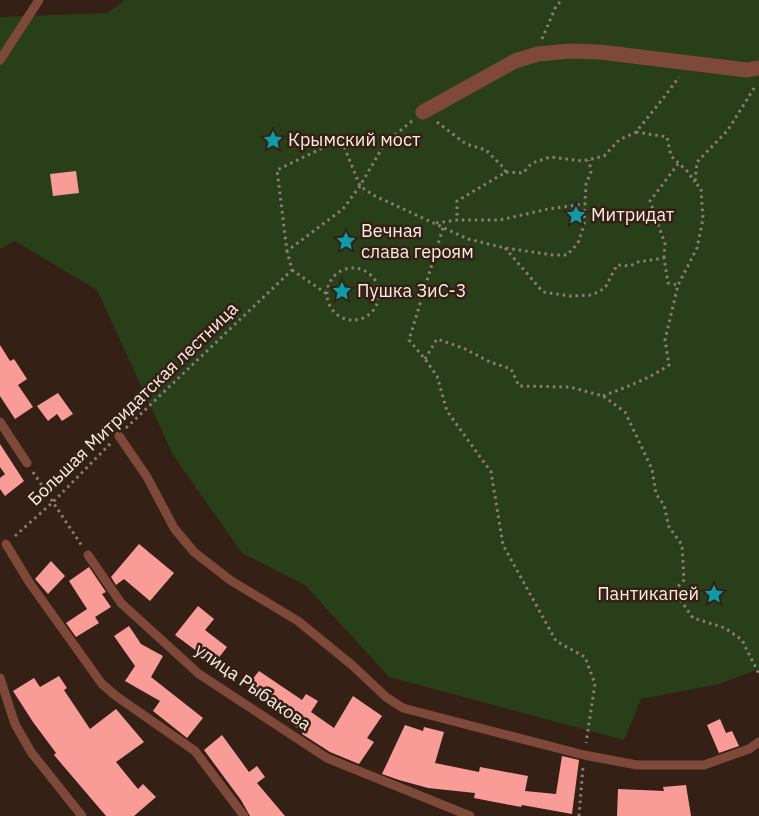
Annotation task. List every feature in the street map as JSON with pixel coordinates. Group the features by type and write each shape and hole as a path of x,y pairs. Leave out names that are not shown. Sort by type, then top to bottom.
{"street":[{"path":"423,112 515,61 538,54 570,51 600,52 747,70 759,68"}],"lane":[{"path":"0,60 39,0"},
{"path":"0,422 27,463"},
{"path":"119,436 147,478 174,528 194,552 230,580 298,621 386,697 403,708 584,755 637,765 704,765 749,749 759,742"},
{"path":"6,544 29,582 102,684 116,696 195,751 244,816"},
{"name":"улица Рыбакова","path":"88,555 122,603 199,674 327,758 470,816"},
{"path":"0,678 15,724 30,752 82,816"}],"path":[{"path":"538,54 544,31 556,6 562,0"},
{"path":"457,220 457,201 506,172 522,173 532,163 550,157 583,161 604,156 619,140 636,132 666,96 688,63"},
{"path":"695,182 698,162 728,130 759,80"},
{"path":"287,251 343,209 360,186 385,143 423,112 466,144 486,150 506,172"},
{"path":"603,396 631,386 669,365 664,340 678,285 697,248 703,219 701,189 687,171 671,156 667,137 636,132"},
{"path":"327,294 330,281 340,272 352,268 366,271 375,281 379,294 372,312 353,320 347,319 335,312 331,307 327,294 292,270 287,251 277,170 341,139 360,186 373,194 468,239 505,248 553,255 567,254 578,243 584,225 586,184 591,172 589,160"},
{"path":"678,164 650,201 665,244 664,258 668,283 678,285"},
{"path":"435,223 457,220 500,220 548,209 585,204"},
{"path":"443,228 409,340 437,376 447,411 491,472 503,545 556,641 585,657 595,684 584,755 580,816"},
{"path":"505,248 543,292 571,296 592,295 605,288 617,266 630,266 638,262 664,258"},
{"name":"Большая Митридатская лестница","path":"6,544 53,502 292,270"},
{"path":"425,359 437,339 511,369 519,386 570,387 603,396 625,412 652,469 656,494 664,505 669,527 682,545 684,580 674,591 693,618 725,628 742,640 759,674"},
{"path":"27,463 88,555"}],"green space":[{"path":"125,0 759,0 759,669 719,684 641,699 624,740 389,677 305,585 242,553 173,455 97,290 15,241 0,249 0,17 108,13"}],"building":[{"path":"76,171 79,193 53,196 50,174"},
{"path":"0,345 10,361 14,359 27,379 18,385 33,407 15,419 0,396"},
{"path":"58,393 73,414 62,421 57,414 48,421 37,406"},
{"path":"0,444 24,481 5,496 0,489 0,478 5,474 0,467"},
{"path":"139,544 174,573 150,601 124,579 116,585 111,577"},
{"path":"51,561 65,576 48,594 35,579"},
{"path":"89,567 106,592 102,594 111,607 95,617 99,623 76,637 66,623 87,609 69,581"},
{"path":"198,606 214,619 205,630 227,647 214,664 175,635"},
{"path":"129,626 141,644 163,656 151,677 203,718 187,738 153,711 160,701 125,681 135,666 114,636"},
{"path":"259,671 302,700 306,694 318,701 311,712 334,728 353,696 382,716 367,738 374,742 359,764 330,752 302,734 303,732 288,721 291,717 247,686"},
{"path":"59,676 67,688 64,690 90,729 116,709 144,742 116,762 138,789 143,784 156,797 134,816 106,816 54,755 56,753 13,691 34,678 40,687"},
{"path":"720,719 726,733 732,731 739,746 719,753 707,725"},
{"path":"405,725 423,731 424,727 444,732 435,763 479,772 480,767 528,776 525,791 556,794 562,756 579,760 572,814 474,798 475,793 428,788 382,774"},
{"path":"222,735 249,772 257,766 265,777 257,783 285,816 250,816 241,800 204,750"},
{"path":"686,785 691,816 617,816 618,789 664,791 663,787"}],"place":[{"name":"Крымский мост","path":"273,140"},
{"name":"Митридат","path":"576,215"},
{"name":"Вечная слава героям","path":"346,241"},
{"name":"Пушка ЗиС-3","path":"342,291"},
{"name":"Пантикапей","path":"714,594"}]}
